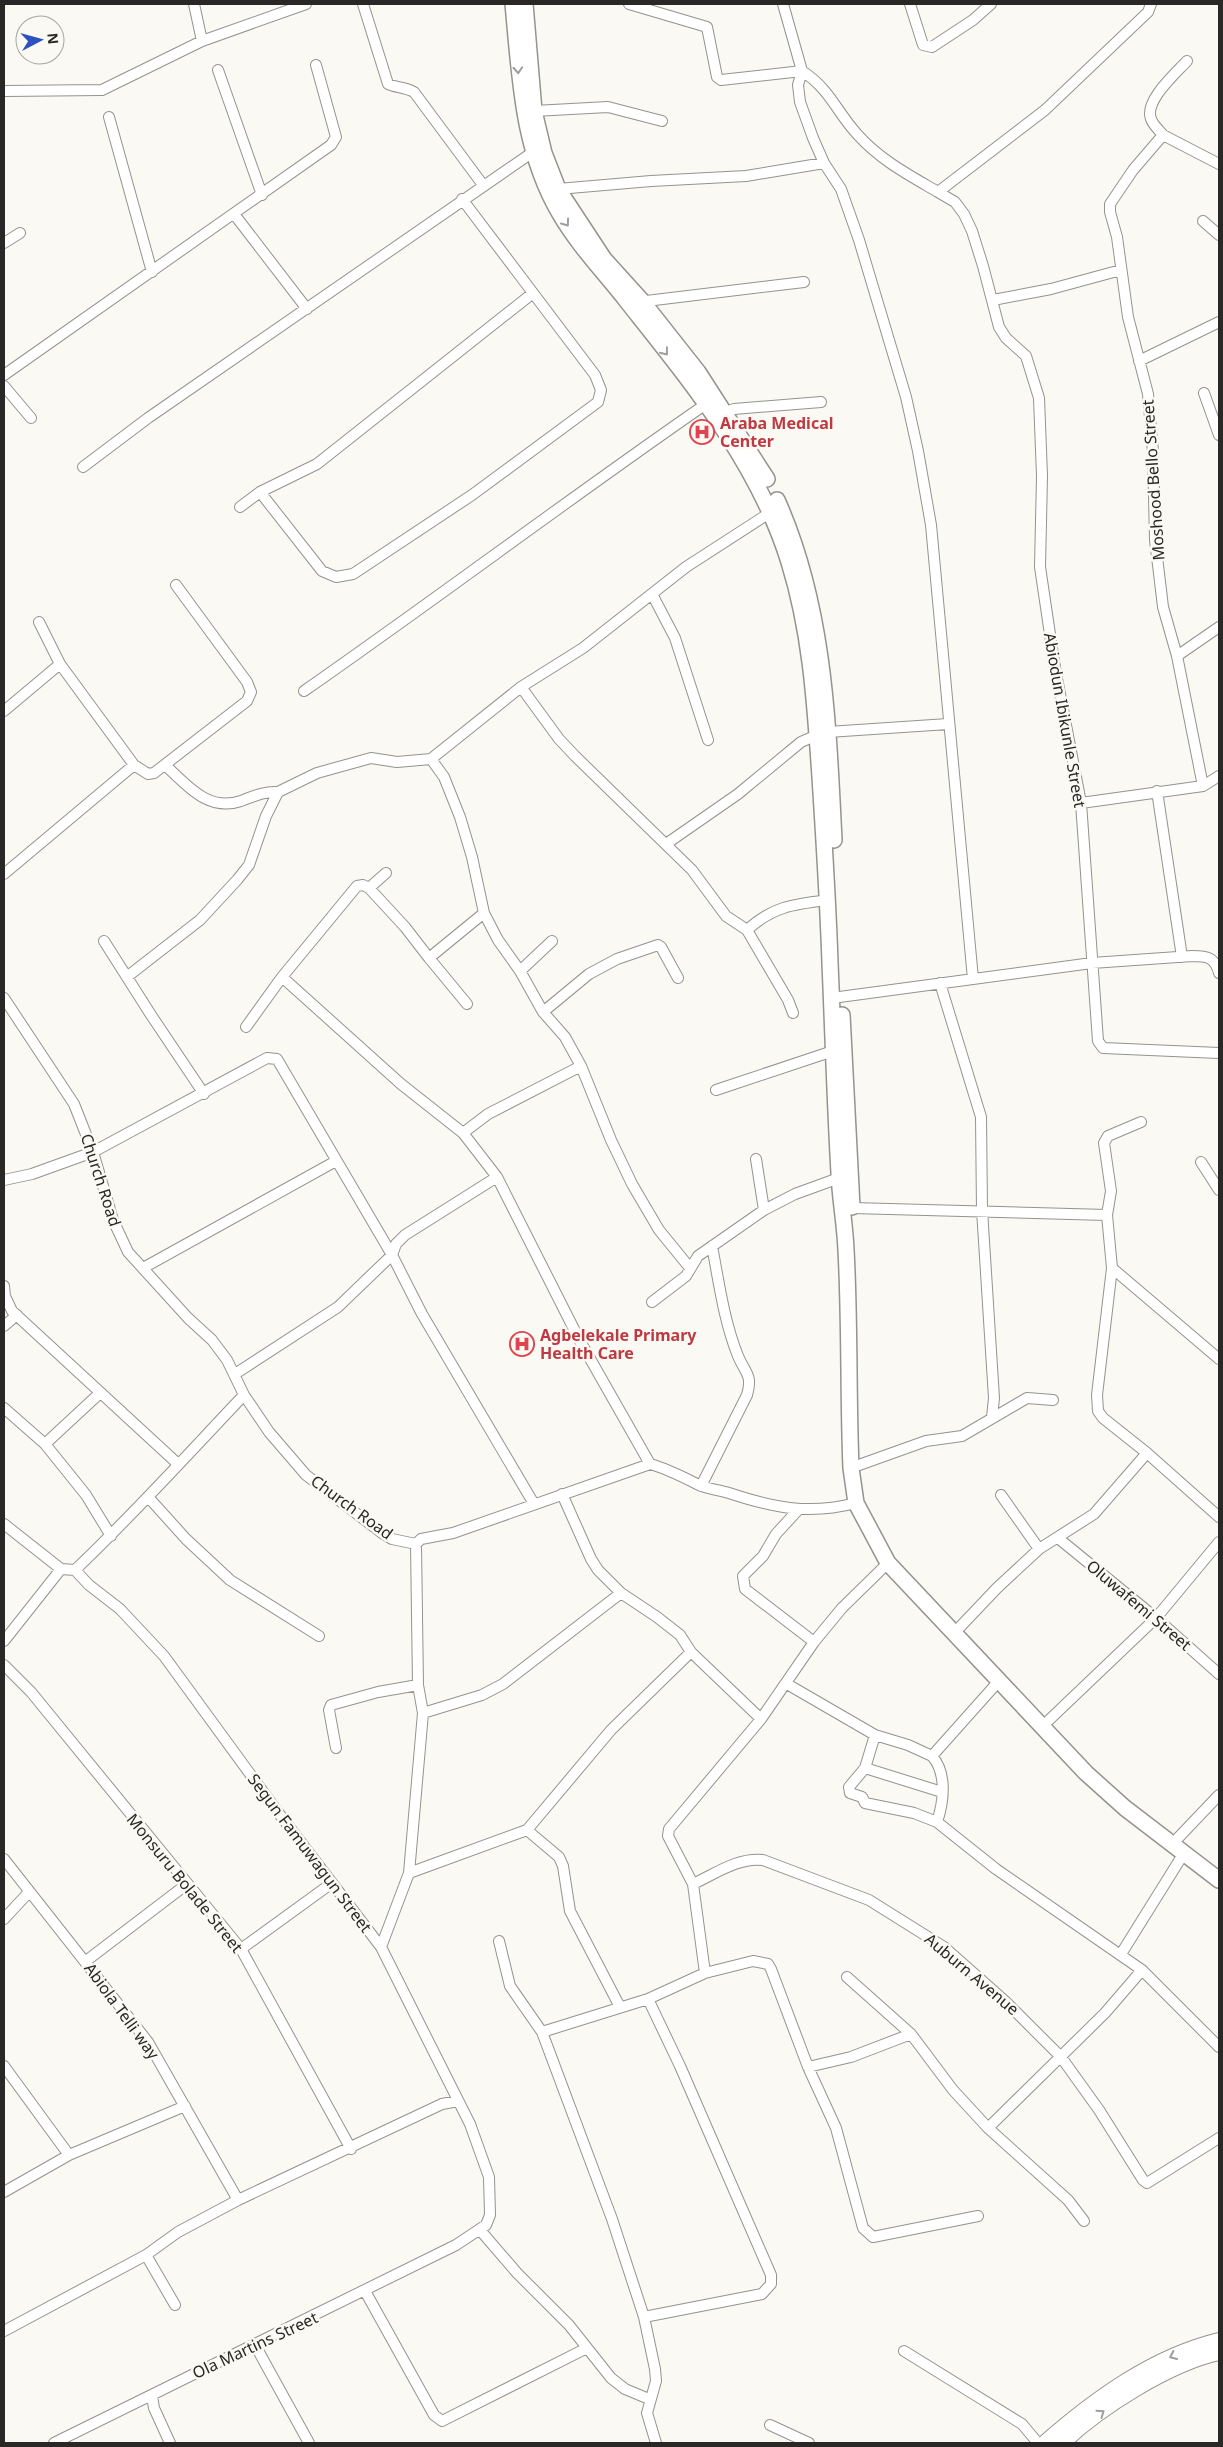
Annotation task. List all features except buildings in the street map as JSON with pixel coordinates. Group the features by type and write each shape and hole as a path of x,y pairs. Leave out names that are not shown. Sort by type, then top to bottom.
{"main road":[{"path":"513,4 519,80 533,152 560,215 592,259 636,303 698,372 726,412 768,481 797,551 816,626 823,669 828,900 855,1248 851,1468 856,1503 888,1564 998,1682 1086,1773 1125,1808 1219,1880"},
{"path":"524,4 534,111 544,153 558,190 706,404 759,485 789,562 804,617 823,733 836,997 833,1051 839,1178 846,1249 853,1401 859,1465 866,1502 888,1549 959,1628 1048,1721 1108,1782 1219,1868"},
{"path":"1044,2443 1088,2406 1138,2374 1186,2350 1219,2340"},
{"path":"1062,2443 1123,2397 1193,2361 1219,2353"}],"street":[{"path":"194,4 202,41"},
{"path":"4,90 102,90 202,41 306,4"},
{"path":"363,4 388,84 396,87 406,87 414,92 484,185"},
{"path":"629,4 707,27 717,77 721,80 802,71"},
{"path":"783,4 802,71 798,86 800,102 812,138 824,163 840,189 859,240 908,405 931,526 973,980"},
{"path":"910,4 923,45 932,47 974,20 990,4"},
{"path":"938,192 1045,110 1148,12 1151,4"},
{"path":"1187,61 1154,98 1150,106 1151,121 1163,135 1219,164"},
{"path":"4,375 262,196 331,145 336,137 316,65"},
{"path":"218,70 262,196"},
{"name":"Abiodun Ibikunle Street","path":"802,71 826,90 856,133 877,155 955,202 964,214 972,231 993,300 999,327 1006,338 1026,356 1039,398 1042,476 1040,567 1055,668 1081,803 1098,1041 1103,1048 1219,1053"},
{"path":"534,111 608,107 662,121"},
{"path":"110,117 152,272"},
{"name":"Moshood Bello Street","path":"1163,135 1143,157 1110,204 1110,212 1117,237 1128,316 1150,413 1155,540 1163,608 1177,656 1203,786"},
{"path":"83,467 148,418 450,210 462,199 533,152"},
{"path":"558,190 652,181 746,176 824,163"},
{"path":"260,492 322,571 336,577 354,574 496,478 598,402 601,390 595,375 462,199"},
{"path":"234,214 307,309"},
{"path":"1202,221 1219,235"},
{"path":"4,243 20,233"},
{"path":"993,300 1051,289 1122,270"},
{"path":"636,303 804,282"},
{"path":"240,507 260,492 317,464 533,292"},
{"path":"1139,360 1219,322"},
{"path":"4,386 31,418"},
{"path":"1204,393 1219,435"},
{"path":"726,412 734,409 821,402"},
{"path":"304,691 504,550 591,484 706,404"},
{"path":"165,765 206,801 230,804 267,791 278,792 317,773 370,758 397,762 431,760 521,687 583,648 686,568 771,512"},
{"path":"39,622 60,664 134,764 148,774 154,773 247,701 251,692 248,682 176,585"},
{"path":"652,594 675,638 708,740"},
{"path":"1177,656 1219,627"},
{"path":"4,711 60,664"},
{"path":"521,687 564,744 697,876 726,916 747,930 788,1000 793,1014"},
{"path":"666,844 738,794 801,742 823,733 948,724"},
{"path":"431,760 444,777 460,817 472,857 484,913 498,940 520,971 543,1012 565,1037 581,1066 611,1140 632,1184 659,1230 690,1268"},
{"path":"4,874 134,764"},
{"path":"1081,803 1156,791 1203,786 1219,776"},
{"path":"1156,791 1182,957"},
{"path":"128,976 200,920 237,880 249,865 266,816 278,792"},
{"path":"369,888 386,873"},
{"path":"246,1027 282,977 357,886 363,885 369,888 405,927 467,1004"},
{"path":"747,930 762,916 793,905 828,900"},
{"path":"429,958 484,913"},
{"path":"104,941 204,1094"},
{"path":"520,971 552,941"},
{"path":"543,1012 589,974 617,959 658,945 661,947 678,978"},
{"path":"836,997 1092,963 1182,957 1208,956 1214,960 1219,973"},
{"path":"282,977 401,1084 463,1133 497,1177 580,1341 650,1464"},
{"path":"940,983 981,1117 982,1210 994,1398 992,1417"},
{"name":"Church Road","path":"4,998 74,1104 93,1152 121,1239 128,1252 212,1340 235,1374 244,1395 276,1441 324,1490 392,1539 416,1544"},
{"path":"716,1090 833,1051"},
{"path":"4,1180 32,1174 93,1152 272,1057 277,1060 392,1254 422,1314 534,1504"},
{"path":"463,1133 488,1114 581,1066"},
{"path":"1141,1122 1104,1138 1111,1191 1107,1215 1112,1268 1097,1395 1098,1411 1103,1418 1147,1453 1219,1517"},
{"path":"756,1159 764,1210"},
{"path":"143,1268 336,1161"},
{"path":"1201,1162 1219,1190"},
{"path":"235,1374 338,1307 392,1254 396,1244 405,1235 497,1177"},
{"path":"652,1302 675,1285 698,1256 764,1210 795,1194 839,1178"},
{"path":"852,1208 982,1210 1107,1215"},
{"path":"701,1486 747,1395 750,1384 748,1375 731,1340 712,1246"},
{"path":"1112,1268 1219,1359"},
{"path":"4,1286 5,1296 12,1311 178,1464"},
{"path":"4,1326 18,1316"},
{"path":"45,1444 100,1393"},
{"path":"4,1524 61,1569 75,1570 149,1498 178,1464 244,1395"},
{"path":"859,1465 926,1441 962,1436 979,1428 992,1417 1009,1410 1027,1398 1053,1400"},
{"path":"4,1408 45,1444 86,1495 111,1536"},
{"path":"959,1628 997,1588 1039,1549 1094,1514 1147,1453"},
{"path":"381,1947 409,1873 423,1713 418,1685 416,1544 421,1539 453,1533 650,1464 665,1468 701,1486 766,1504 798,1510 831,1510 856,1503"},
{"path":"562,1494 591,1559 598,1570 621,1593 657,1616 680,1635 691,1652 761,1719"},
{"path":"1001,1495 1039,1549"},
{"path":"149,1498 186,1539 230,1580 319,1636"},
{"path":"798,1510 776,1534 763,1556 743,1576 742,1583 745,1589 814,1642"},
{"name":"Oluwafemi Street","path":"1058,1538 1156,1618 1219,1674"},
{"path":"1048,1721 1156,1618 1219,1542"},
{"path":"705,1973 693,1884 668,1836 669,1828 761,1719 787,1684 814,1642 842,1608 888,1564"},
{"path":"4,1641 61,1569"},
{"name":"Segun Famuwagun Street","path":"75,1570 89,1585 120,1609 164,1656 280,1816 381,1947 470,2124 489,2177 490,2215 486,2225 480,2230"},
{"path":"423,1713 482,1695 503,1684 621,1593"},
{"path":"409,1873 527,1830 611,1730 691,1652"},
{"name":"Monsuru Bolade Street","path":"4,1665 31,1692 241,1949 350,2149"},
{"path":"932,1756 998,1682"},
{"path":"787,1684 875,1735 908,1745 932,1756 940,1764 941,1812 937,1822"},
{"path":"336,1748 329,1710 331,1705 378,1692 418,1685"},
{"path":"875,1735 865,1768 849,1787 850,1792 862,1797 865,1803 914,1813 937,1822 996,1869 1142,1970 1219,2046"},
{"path":"865,1768 942,1792"},
{"path":"1178,1838 1219,1795"},
{"path":"527,1830 559,1857 563,1866 570,1910 620,2007"},
{"path":"1121,1954 1184,1853"},
{"name":"Auburn Avenue","path":"693,1884 740,1862 752,1858 763,1860 869,1900 944,1947 1006,2002 1061,2057 1099,2110 1143,2180 1147,2183 1219,2138"},
{"name":"Abiola Telli way","path":"4,1859 148,2042 238,2200"},
{"path":"241,1949 332,1883"},
{"path":"86,1961 187,1884"},
{"path":"4,1919 29,1892"},
{"path":"499,1941 510,1986 542,2032 612,2219 644,2317 656,2382 649,2399 647,2413 656,2443"},
{"path":"542,2032 648,1999 705,1973 753,1961 768,1964 808,2067 836,2128 863,2228 867,2234 873,2237 978,2216"},
{"path":"988,2128 1061,2057 1142,1970"},
{"path":"847,1977 911,2034 953,2090 988,2128 1068,2200 1084,2221"},
{"path":"644,2317 762,2294 771,2284 771,2275 648,1999"},
{"path":"808,2067 859,2055 911,2034"},
{"path":"4,2066 69,2155"},
{"path":"4,2331 146,2255 178,2232 238,2200 350,2149 442,2104 458,2102"},
{"path":"4,2192 69,2155 185,2106"},
{"path":"480,2230 587,2348 611,2378 625,2389 649,2399"},
{"name":"Ola Martins Street","path":"54,2443 152,2396 206,2367 365,2291 456,2245 480,2230"},
{"path":"146,2255 175,2305"},
{"path":"365,2291 434,2415 442,2421 587,2348"},
{"path":"255,2345 309,2443"},
{"path":"904,2351 1022,2424 1038,2443"},
{"path":"152,2396 154,2408 170,2443"},
{"path":"770,2425 809,2443"}],"place":[{"name":"Araba Medical Center","path":"702,432"},
{"name":"Agbelekale Primary Health Care","path":"522,1344"}]}
